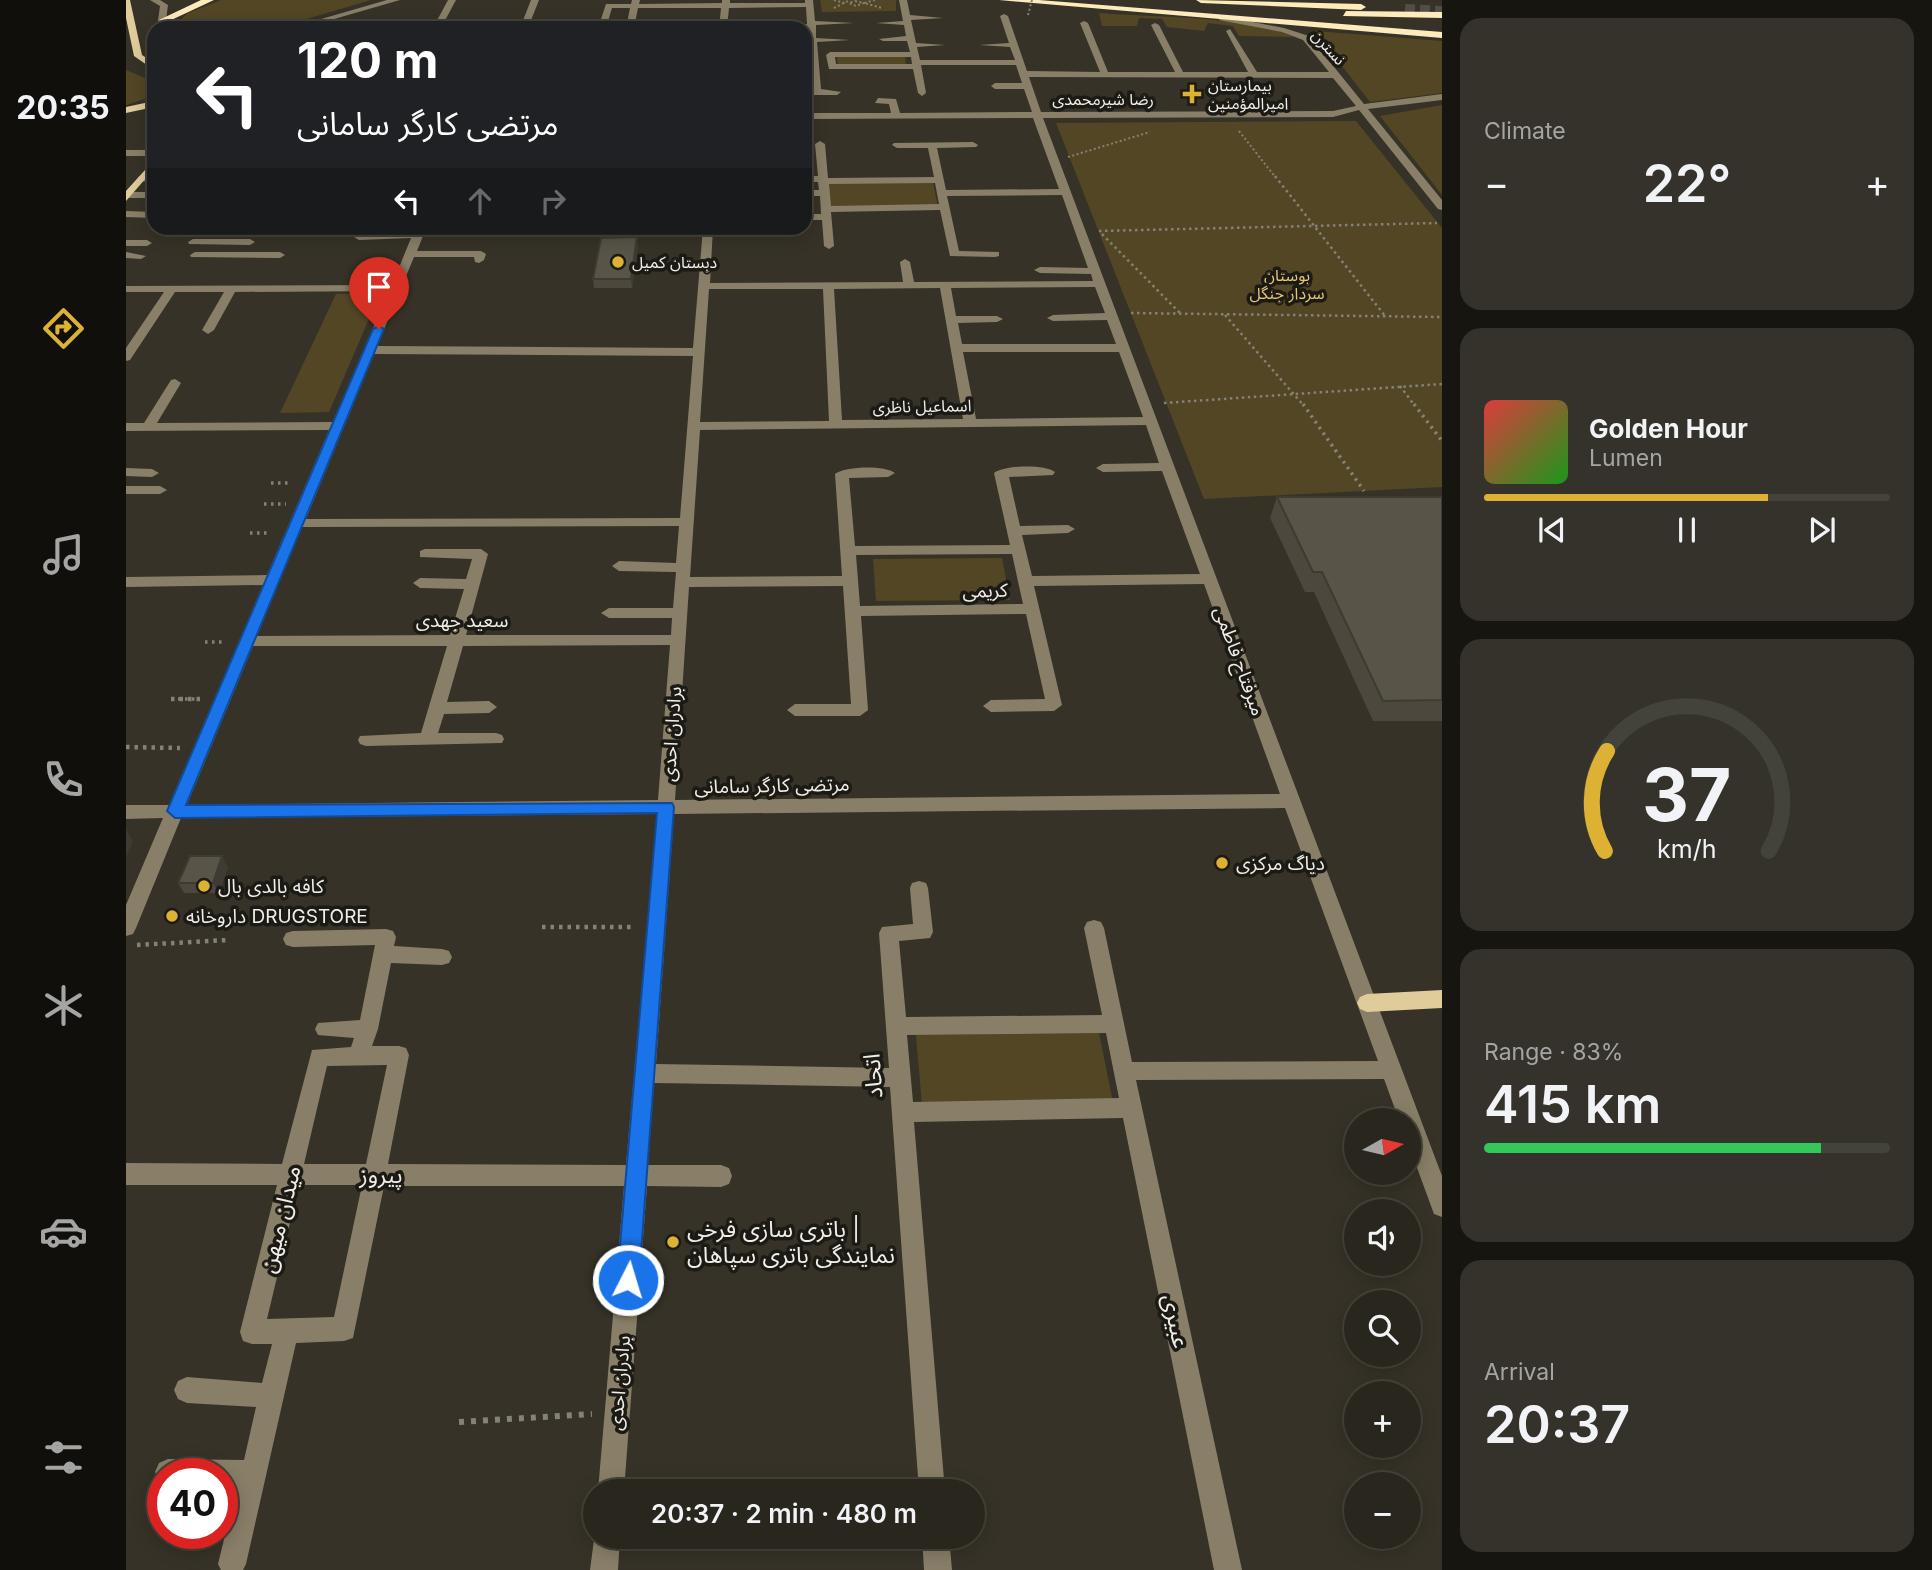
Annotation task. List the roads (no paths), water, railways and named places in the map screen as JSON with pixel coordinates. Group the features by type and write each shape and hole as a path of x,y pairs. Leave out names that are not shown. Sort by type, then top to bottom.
{"highway":[{"path":"169,21 209,0"},
{"path":"1004,0 1442,35"},
{"path":"1113,0 1317,13 1442,15"},
{"path":"1201,0 1405,9"},
{"path":"1121,11 1442,25"}],"main road":[{"path":"126,0 138,56 147,62"},
{"path":"126,111 147,106"},
{"path":"126,111 147,116"},
{"path":"127,196 147,178"},
{"path":"1367,1003 1442,999"}],"street":[{"path":"154,0 164,5 163,21"},
{"path":"319,21 396,0"},
{"path":"441,21 452,0"},
{"path":"527,21 535,0"},
{"path":"600,1 609,6 635,3 810,3 811,21"},
{"path":"903,1 922,93"},
{"path":"631,21 635,3"},
{"path":"724,21 726,3"},
{"path":"604,21 609,6"},
{"path":"356,19 363,9"},
{"name":"میرفتاح فاطمی","path":"1004,16 1065,192 1442,1206"},
{"path":"880,23 939,18"},
{"name":"نسترن","path":"1222,18 1298,34 1313,44 1442,206"},
{"path":"812,34 850,23"},
{"path":"1084,23 1105,74"},
{"path":"1156,26 1180,74"},
{"path":"1230,31 1254,75"},
{"path":"812,34 846,42"},
{"path":"883,38 914,53 941,45"},
{"path":"983,45 1014,45"},
{"path":"812,61 831,61 830,55 914,53 1020,63"},
{"path":"812,66 816,75 817,92"},
{"path":"1023,74 1336,75"},
{"path":"995,86 1027,86"},
{"path":"812,92 838,92"},
{"name":"رضا شیرمحمدی","path":"812,116 1333,114 1362,107 1442,97"},
{"path":"878,101 893,101 896,115"},
{"path":"820,144 829,246"},
{"path":"897,145 973,145"},
{"path":"932,145 954,254 995,254"},
{"path":"126,153 147,153"},
{"path":"812,181 824,184 939,180"},
{"path":"812,190 824,184"},
{"path":"942,193 1065,192"},
{"path":"127,196 147,195"},
{"path":"812,216 945,207"},
{"path":"126,214 147,215"},
{"path":"245,235 253,237"},
{"path":"193,242 264,235"},
{"path":"360,235 359,237 417,238 481,254"},
{"path":"367,246 438,235"},
{"name":"برادران احدی","path":"612,1479 666,807 708,235"},
{"path":"243,254 253,237"},
{"path":"126,928 417,238"},
{"path":"126,243 147,243"},
{"path":"126,255 135,260"},
{"path":"195,256 280,255"},
{"path":"905,262 909,285"},
{"path":"1040,270 1097,278"},
{"path":"704,286 945,285 1097,278"},
{"path":"945,285 970,423"},
{"path":"828,286 836,424"},
{"path":"126,289 396,288"},
{"path":"126,357 172,289"},
{"path":"208,330 231,289"},
{"path":"1053,317 1112,316"},
{"path":"951,320 996,320"},
{"path":"956,348 1124,348"},
{"path":"370,350 699,352"},
{"path":"148,427 175,383"},
{"name":"اسماعیل ناظری","path":"694,426 1151,421"},
{"path":"126,427 337,426"},
{"path":"1103,468 1168,467"},
{"path":"126,472 152,472"},
{"path":"1018,549 1001,474 1048,472"},
{"path":"795,710 860,710 842,474 887,473"},
{"path":"126,490 160,490"},
{"path":"296,523 687,522"},
{"path":"1014,531 1068,529"},
{"name":"کریمی","path":"848,551 1018,549 1032,608 854,611"},
{"path":"425,554 481,554 428,739"},
{"path":"619,566 683,575 850,581"},
{"path":"1026,581 1209,579"},
{"path":"126,582 272,580"},
{"path":"420,583 474,583"},
{"path":"991,706 1054,705 1032,608"},
{"path":"609,613 680,613"},
{"name":"سعید جهدی","path":"247,642 677,640"},
{"path":"438,708 489,707"},
{"path":"366,740 496,738"},
{"name":"مرتضی کارگر سامانی","path":"126,812 1292,801"},
{"path":"896,1026 889,933 923,932 919,888"},
{"name":"عبیری","path":"1094,928 1228,1570"},
{"path":"293,939 386,937 368,1029 358,1056"},
{"path":"383,954 442,957"},
{"name":"اتحاد","path":"1114,1024 896,1026 902,1112 1132,1108"},
{"path":"325,1029 368,1029"},
{"name":"میدان میهن","path":"399,1055 344,1329 252,1332 319,1057 358,1056 399,1055"},
{"path":"1124,1071 1391,1070"},
{"path":"645,1073 900,1078"},
{"path":"902,1112 931,1479"},
{"name":"پیروز","path":"126,1174 720,1176"},
{"path":"232,1564 287,1331"},
{"path":"187,1390 272,1396"},
{"path":"238,1474 254,1474"},
{"path":"604,1570 606,1549"},
{"path":"936,1549 937,1570"}],"tunnel":[{"path":"1405,9 1442,11"}],"place":[{"name":"بیمارستان امیرالمؤمنین","path":"1192,94"},
{"name":"دبستان کمیل","path":"618,262"},
{"name":"دیاگ مرکزی","path":"1222,863"},
{"name":"کافه بالدی بال","path":"204,886"},
{"name":"داروخانه DRUGSTORE","path":"172,916"},
{"name":"باتری سازی فرخی | نمایندگی باتری سپاهان","path":"673,1242"}],"park label":[{"name":"بوستان سردار جنگل","path":"1287,284"}]}
